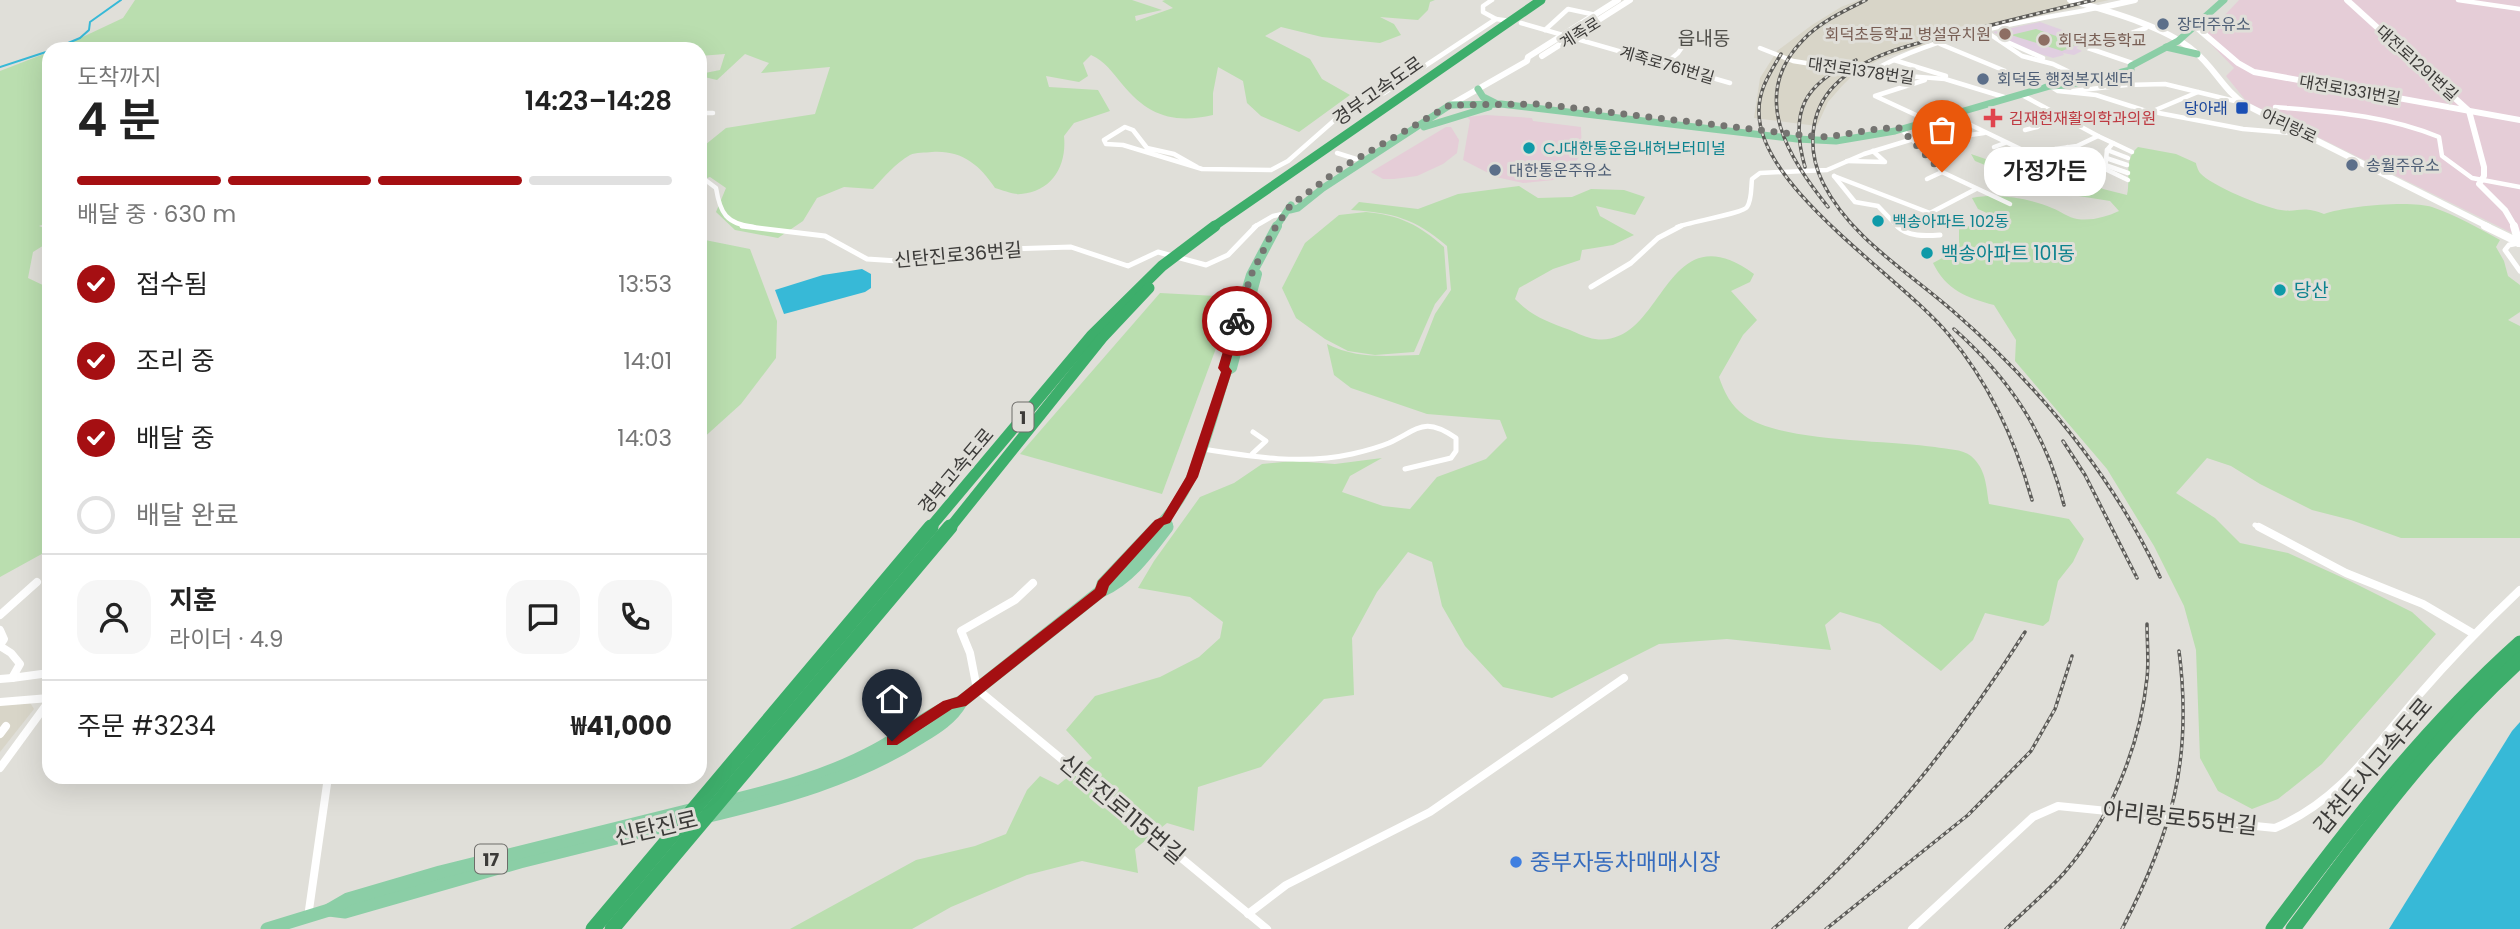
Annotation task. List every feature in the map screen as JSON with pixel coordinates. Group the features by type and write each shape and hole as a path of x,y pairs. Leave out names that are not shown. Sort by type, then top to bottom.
{"highway":[{"name":"경부고속도로","path":"593,929 1091,336 1136,290 1162,265 1224,219 1541,0"},
{"name":"경부고속도로","path":"612,929 973,499 1102,338 1170,267 1550,0"},
{"name":"갑천도시고속도로","path":"2273,929 2372,796 2478,678 2520,643"},
{"name":"갑천도시고속도로","path":"2293,929 2386,803 2491,685 2520,660"}],"main road":[{"name":"계족로","path":"1527,61 1528,57 1618,0"},
{"name":"계족로","path":"1450,105 1527,61 1535,60 1630,0"},
{"name":"아리랑로","path":"2070,0 2097,8 2178,41 2196,53 2232,96 2243,103 2520,243"},
{"path":"2097,8 2135,0"},
{"path":"1407,132 1476,107 1501,104 1819,141 1867,138 2078,76 2133,65 2178,41 2224,0"},
{"name":"대전로1291번길","path":"2347,0 2469,111 2484,167 2483,180 2479,184 2501,206 2520,243"},
{"name":"대전로1331번길","path":"2196,27 2208,34 2242,66 2254,72 2520,120"},
{"path":"2188,33 2196,53"},
{"path":"2166,47 2196,53"},
{"path":"2047,87 2064,88 2131,70 2133,65"},
{"path":"1476,107 1473,97 1478,89 1483,97 1501,104"},
{"name":"17","path":"1450,105 1476,107"},
{"name":"신탄진로","path":"1288,212 1298,208 1323,188 1450,105"},
{"name":"신탄진로","path":"267,929 329,910 345,912 654,823 755,800 792,796 868,768 956,713 961,702 976,689 1101,591 1113,587 1147,553 1168,525 1166,520 1192,477 1203,449 1227,371 1232,368 1258,276 1255,271 1265,246 1290,206 1316,185 1356,159 1407,132"}],"street":[{"path":"1492,0 1483,6 1483,12 1496,19 1510,21"},
{"path":"2458,0 2520,9"},
{"path":"1869,74 1894,60 1940,44 2097,8"},
{"path":"1545,30 1568,9 1596,15"},
{"path":"1197,167 1174,154 1147,148 1133,130 1125,127 1104,140 1106,144 1123,145 1139,152 1197,167 1264,172 1283,164 1337,118 1384,93 1496,19"},
{"name":"계족로761번길","path":"1521,23 1730,83"},
{"path":"2133,65 2088,48 2146,28"},
{"path":"1986,32 1999,38 2022,56 2061,66 2078,76"},
{"path":"1665,64 1678,53 1688,39 1683,37"},
{"path":"1940,44 2047,87"},
{"name":"대전로1378번길","path":"1760,48 1793,61 1869,74 1927,80 1937,78 1964,83"},
{"name":"대전로1378번길","path":"1894,60 2004,97"},
{"path":"1927,80 1875,96 1929,121"},
{"path":"2064,88 2080,90 2151,83 2243,103"},
{"path":"2064,88 2080,90 2151,111 2243,129 2304,134"},
{"path":"2064,88 2096,95"},
{"path":"2151,111 2199,92"},
{"path":"2019,94 2132,152"},
{"path":"2275,107 2349,113 2414,126 2439,137 2442,156 2472,178 2520,187"},
{"path":"707,112 713,113"},
{"path":"2025,130 2037,127 2058,114"},
{"path":"1950,115 2066,171"},
{"path":"1900,128 1933,159 1942,172 2010,204"},
{"path":"1941,139 1986,133"},
{"path":"2026,153 2077,146 2098,135"},
{"path":"1591,287 1631,262 1658,238 1673,229 1695,220 1743,212 1749,205 1752,179 1755,175 1827,170 1845,161 1910,140"},
{"path":"1994,147 2006,143"},
{"path":"2113,143 2108,150 2105,169 2128,180"},
{"path":"1309,144 1321,147"},
{"path":"2068,147 2091,158"},
{"path":"2056,149 2082,161"},
{"path":"2108,150 2128,158"},
{"path":"1845,161 1885,162 1873,151"},
{"path":"1337,153 1356,159"},
{"path":"2106,162 2127,164"},
{"path":"2106,162 2128,173"},
{"path":"1827,170 1855,202 1878,206 1903,232 1923,236 1940,235"},
{"path":"1927,179 1942,172"},
{"path":"1834,176 1960,226"},
{"name":"신탄진로36번길","path":"707,183 716,188 719,209 725,216 743,226 825,236 867,258 913,262 979,250 1063,247 1078,248 1128,265 1154,252 1206,265 1216,263 1263,218 1288,212"},
{"path":"1931,213 1976,189"},
{"path":"2520,243 2509,245 2505,250 2520,271"},
{"path":"1203,449 1277,458 1340,457 1389,443 1419,424 1426,424 1456,438 1456,451 1451,458 1405,469"},
{"path":"1252,454 1266,441 1253,432"},
{"path":"2255,525 2346,573 2423,604 2474,634"},
{"path":"0,615 37,582"},
{"path":"976,689 970,653 961,631 1015,600 1033,583"},
{"name":"아리랑로55번길","path":"1912,929 2033,817 2058,806 2275,828 2295,822 2326,803 2474,634 2520,590"},
{"path":"0,630 4,639 0,645 12,653 20,664 12,678"},
{"path":"0,679 42,674"},
{"path":"1248,914 1286,885 1448,801 1624,678"},
{"name":"신탄진로115번길","path":"976,689 1267,929"},
{"path":"0,702 42,699"},
{"path":"0,768 42,709"},
{"path":"0,734 6,726"},
{"path":"308,917 327,784"}],"shaded area":[{"path":"1859,0 2109,0 1966,32 1880,59 1853,75 1842,86 1828,102 1817,126 1754,118 1760,78 1777,51 1812,25 1841,7"},
{"path":"2239,0 2520,0 2520,237 2247,102 2226,76 2234,68 2204,37"},
{"name":"회덕초등학교","path":"2040,22 2085,38 2081,40 2083,44 2076,48 2082,51 2074,55 2063,53 2064,55 2053,58 2022,48 1993,32"},
{"path":"1486,115 1532,118 1533,121 1581,127 1582,153 1563,179 1523,183 1496,177 1463,160 1470,120 1467,117"},
{"path":"1446,127 1451,127 1459,140 1457,153 1443,164 1417,176 1394,179 1383,179 1371,172"},
{"path":"29,701 34,709 0,752 0,704"}],"green space":[{"path":"135,0 1132,0 1162,10 1135,16 1136,21 1173,8 1162,1 1165,0 1435,0 1430,2 1428,10 1418,20 1380,17 1394,24 1401,35 1380,43 1322,37 1281,27 1265,36 1310,59 1322,79 1350,95 1299,132 1261,116 1247,103 1243,81 1218,67 1213,93 1213,115 1174,118 1142,104 1104,64 1091,55 1083,63 1088,76 1079,82 1046,76 1049,87 1098,90 1110,111 1074,123 1064,136 1060,167 1041,188 1021,194 1011,193 995,188 976,166 960,156 942,152 915,153 890,170 873,189 844,187 817,198 803,221 778,238 735,230 716,212 726,188 710,177 707,178 707,143 726,128 815,114 830,67 761,73 769,63 745,54 717,80 707,78 707,73 720,70 725,54 707,55 707,42 72,42 123,18"},
{"path":"2036,29 2079,44 2062,51 2011,35"},
{"path":"42,55 42,225 39,226 42,227 42,246 33,252 28,278 42,285 42,554 0,577 0,71"},
{"path":"2138,147 2176,154 2196,163 2200,173 2215,184 2251,201 2281,210 2310,210 2324,214 2378,205 2409,204 2432,207 2500,240 2496,247 2508,276 2520,285 2520,312 2508,320 2520,326 2520,538 2401,538 2351,520 2312,510 2231,466 2207,458 2176,493 2215,518 2240,543 2288,553 2350,581 2412,612 2436,634 2322,764 2278,799 2252,809 2218,791 2200,758 2196,650 2184,606 2154,546 2107,469 2015,361 2016,340 1994,305 1958,292 1944,280 1933,263 1959,249 1959,226 2000,227 2000,219 1978,209 1972,198 2002,196 2023,199 2043,204 2077,219 2099,218 2119,211 2110,201 2066,194 2045,181 2022,180 1975,161 1971,154 2032,175 2073,172 2103,189 2127,195 2129,163"},
{"path":"1519,186 1538,198 1572,197 1591,189 1624,190 1645,197 1635,215 1596,206 1600,216 1634,235 1613,245 1582,250 1580,260 1553,269 1519,288 1515,299 1534,314 1595,339 1618,336 1637,324 1682,268 1701,258 1724,258 1754,274 1750,282 1731,291 1757,320 1743,335 1719,377 1729,398 1745,416 1761,425 1783,431 1963,452 1976,461 1982,472 1989,504 2069,519 2084,539 2073,562 2058,581 2049,621 2043,626 1985,613 1973,640 1941,671 1880,624 1840,612 1825,625 1831,650 1727,639 1659,644 1552,698 1503,687 1465,646 1442,606 1432,562 1408,552 1377,592 1352,638 1354,695 1324,699 1261,767 1198,787 1194,831 1167,823 1135,849 1138,873 1082,861 1027,875 951,907 912,929 790,929 916,860 975,846 1006,834 1027,790 1040,776 1058,785 1092,758 1066,730 1095,696 1160,677 1199,657 1220,638 1223,622 1190,597 1138,588 1200,497 1234,483 1262,464 1293,461 1335,464 1382,458 1350,476 1342,492 1383,506 1410,509 1437,477 1486,459 1507,438 1500,420 1427,414 1351,388 1334,375 1327,344 1360,354 1419,355 1435,314 1451,290 1447,246 1424,229 1403,219 1351,210 1359,202 1418,209 1458,194"},
{"path":"1366,212 1408,222 1444,247 1447,289 1435,304 1414,352 1375,355 1348,351 1325,339 1296,318 1282,288 1305,243 1339,215"},
{"path":"707,240 750,249 777,321 776,358 741,404 707,435"},
{"path":"1160,293 1235,297 1162,494 1020,454"}],"water":[{"path":"862,269 871,274 871,288 865,292 784,314 775,290 823,275"},
{"path":"2520,722 2520,929 2389,929 2512,731"}],"waterway":[{"path":"71,42 80,38 89,30 90,22 121,0"},
{"path":"0,67 42,53"}],"railway":[{"path":"1828,207 1788,147 1776,105 1778,83 1787,61 1803,40 1833,17 1866,0"},
{"path":"2094,0 1920,42 1866,63 1849,73 1826,95 1813,132 1814,158 1823,183 1835,203 1865,238 1986,341 2044,401 2096,467 2141,539 2160,577"},
{"path":"1781,54 1760,97 1759,113 1765,142 1782,172 1807,201 1836,231 1927,312 1964,354 1989,393 2009,434 2032,500"},
{"path":"1805,167 1799,130 1800,115 1805,102 1824,79 1856,60"},
{"path":"1954,329 1992,367 2023,408 2047,454 2064,505"},
{"path":"2063,441 2085,475 2137,578"},
{"path":"2006,929 2064,873 2109,806 2138,730 2148,671 2147,624"},
{"path":"1773,929 1845,862 1910,791 1970,714 2025,632"},
{"path":"2122,929 2154,860 2174,794 2183,726 2179,651"},
{"path":"1826,929 1968,815 2031,751 2055,709 2072,656"}],"way so far":[{"path":"1237,321 1251,275 1273,231 1290,210 1290,206 1341,168 1450,105 1539,104 1819,137 1863,133 1886,127 1900,128 1933,159 1942,172"}],"place":[{"name":"장터주유소","path":"2163,24"},
{"name":"회덕초등학교 병설유치원","path":"2005,34"},
{"name":"회덕초등학교","path":"2044,40"},
{"name":"회덕동 행정복지센터","path":"1983,79"},
{"name":"당아래","path":"2242,108"},
{"name":"김재현재활의학과의원","path":"1993,118"},
{"name":"CJ대한통운읍내허브터미널","path":"1529,148"},
{"name":"송월주유소","path":"2352,165"},
{"name":"대한통운주유소","path":"1495,170"},
{"name":"가정가든","path":"1942,172"},
{"name":"백송아파트 102동","path":"1878,221"},
{"name":"백송아파트 101동","path":"1927,253"},
{"name":"당산","path":"2280,290"},
{"name":"중부자동차매매시장","path":"1516,862"}],"district":[{"name":"읍내동","path":"1704,38"}],"route":[{"path":"892,741 948,705 961,702 1101,591 1103,584 1160,522 1166,520 1192,477 1206,439 1227,371 1224,368 1237,321"}]}
